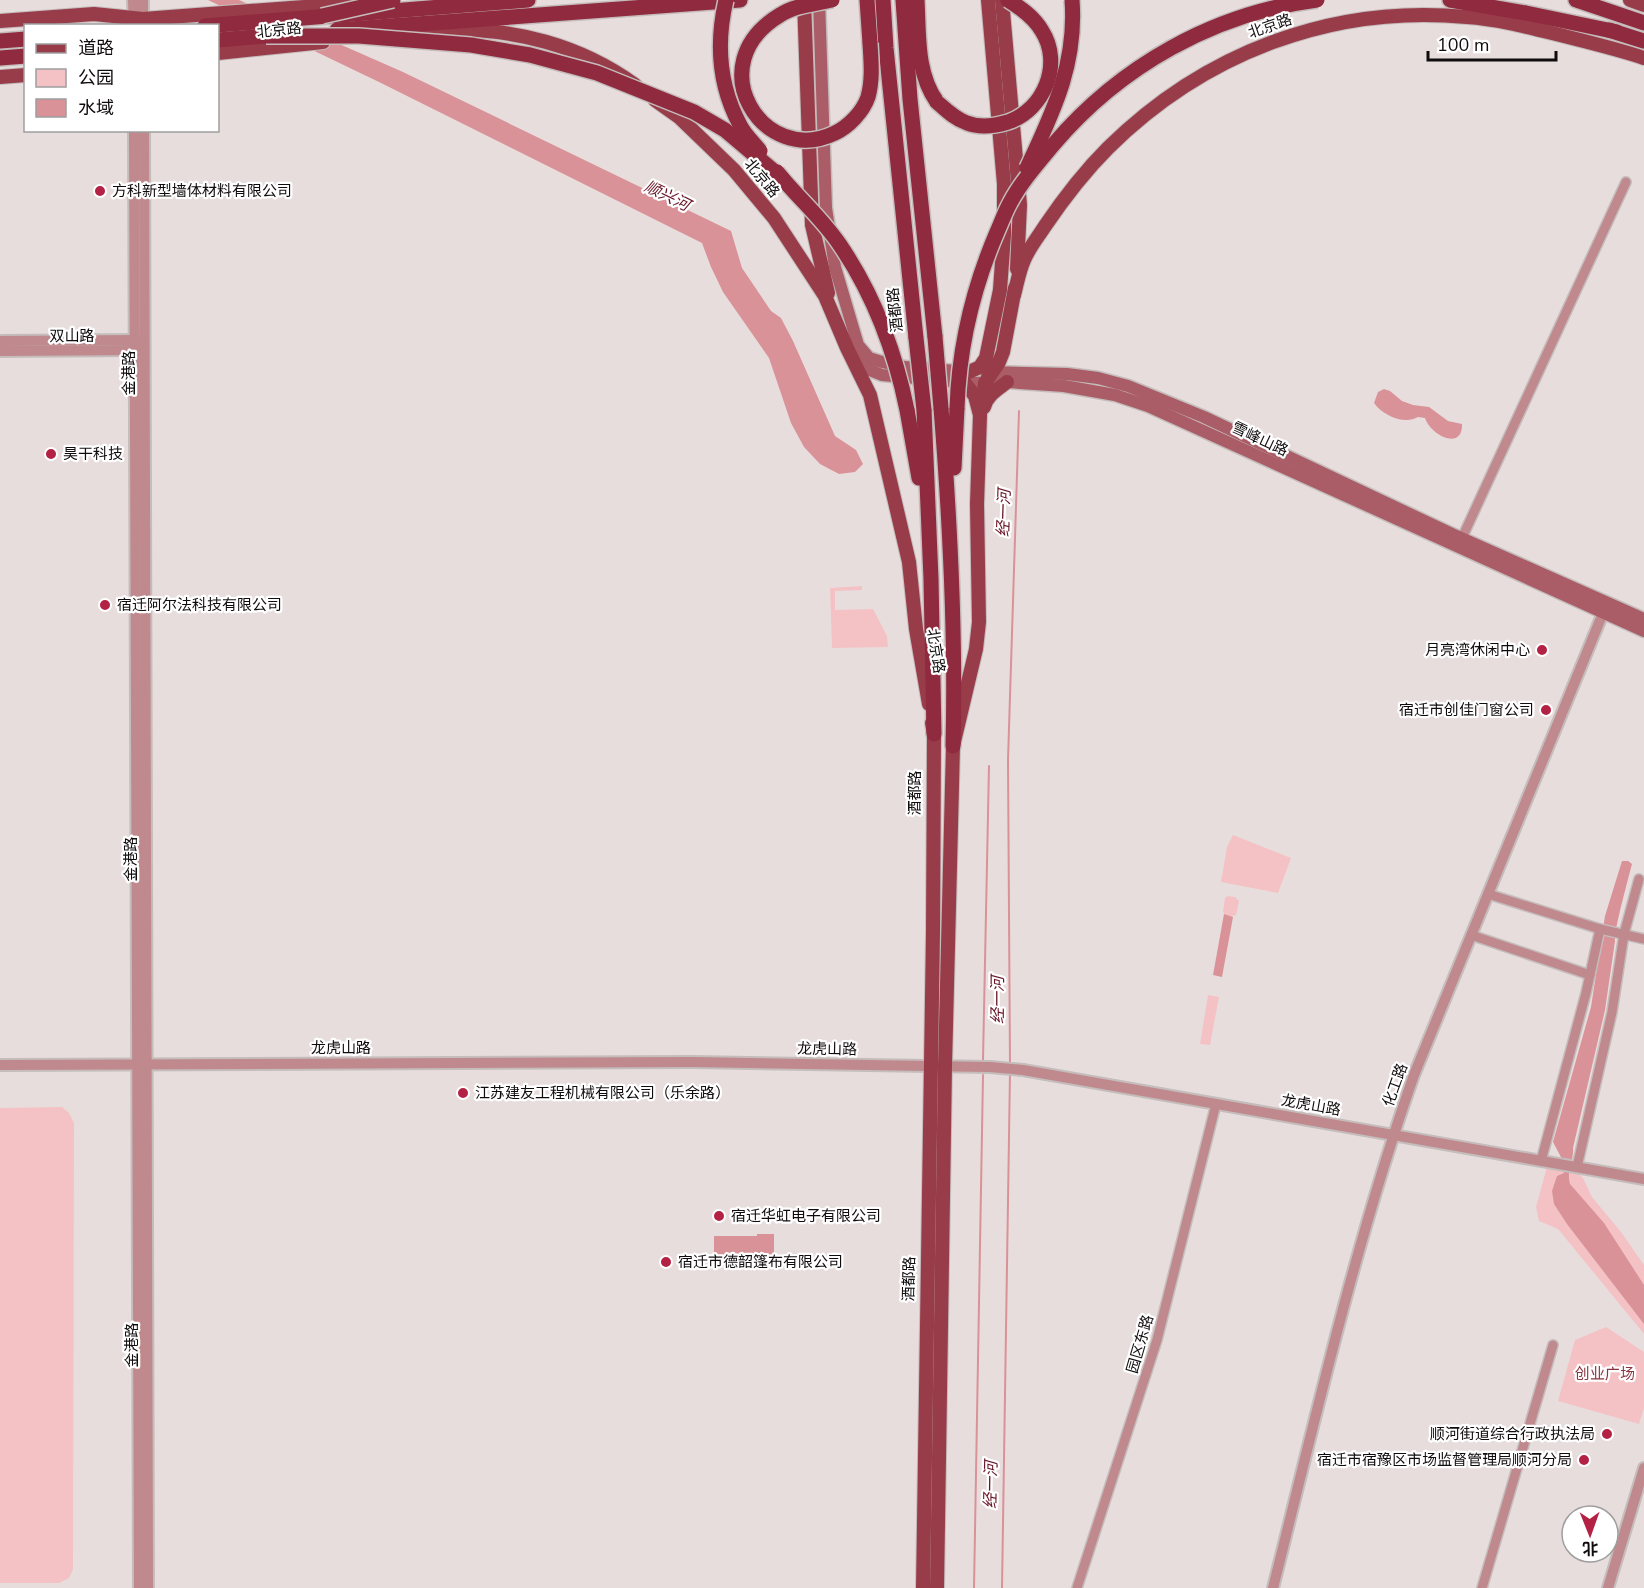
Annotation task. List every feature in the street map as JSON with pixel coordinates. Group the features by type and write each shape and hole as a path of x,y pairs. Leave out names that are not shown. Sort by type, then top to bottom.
{"highway":[{"path":"322,16 393,0"},
{"path":"219,25 528,0"},
{"path":"726,0 719,45 721,72 741,127 839,244 870,297 894,356 907,410 930,547"},
{"path":"219,40 740,0"},
{"path":"832,0 796,8 781,14 764,26 749,44 743,59 742,89 748,104 759,119 774,131 789,138 816,139 830,136 842,130 853,120 867,100 871,81 867,0"},
{"name":"酒都路","path":"883,0 924,410 934,734"},
{"path":"903,0 910,99 941,408 951,561 953,746"},
{"path":"917,0 923,72 928,90 952,116 966,123 980,126 998,125 1014,120 1028,111 1040,98 1048,83 1049,51 1043,32 1031,16 1008,0"},
{"path":"951,561 958,375 965,333 976,287 1010,203 1062,89 1070,53 1073,22 1072,0"},
{"path":"1010,203 1036,165 1073,122 1110,88 1143,64 1216,26 1253,13 1317,0"},
{"path":"1450,0 1617,32"},
{"path":"1509,0 1560,13 1644,41"},
{"path":"1576,0 1644,22"},
{"path":"1597,0 1644,22"},
{"path":"266,36 359,36 471,45 530,55 597,73 694,112 725,130 782,178"},
{"path":"0,41 24,39"},
{"path":"0,58 24,56"}],"main road":[{"path":"0,21 93,14 138,22 399,0"},
{"path":"804,0 812,225 835,320"},
{"path":"819,0 825,208 835,267 858,345 869,357 882,362 966,377 980,367 986,358 1000,290 1004,235 1004,184 988,0"},
{"path":"981,429 989,377 1003,352 1017,269 1020,205 1002,0"},
{"path":"1630,0 1644,5"},
{"name":"北京路","path":"1014,295 1023,261 1065,197 1087,169 1135,121 1184,86 1236,57 1276,39 1322,27 1367,19 1417,15 1467,16 1514,23 1644,58"},
{"name":"北京路","path":"219,52 445,30 480,30 524,36 550,42 614,69 669,110 734,170 780,227 825,296 846,348 870,395 909,562 916,629 934,734"},
{"path":"0,77 24,75"},
{"name":"雪峰山路","path":"846,348 858,363 882,375 897,377 1088,376 1128,386 1204,417 1462,538 1644,619"},
{"path":"870,395 867,369 882,362"},
{"path":"966,377 978,404 981,429"},
{"path":"937,1588 945,1066 953,746 976,649 979,622 977,504 981,429 985,401 1008,377"},
{"name":"雪峰山路","path":"1008,377 1092,390 1148,405 1644,631"},
{"name":"酒都路","path":"923,1588 934,734"}],"street":[{"path":"133,0 138,22"},
{"path":"138,22 142,0"},
{"name":"金港路","path":"134,132 140,345"},
{"name":"金港路","path":"139,1588 140,345 144,132"},
{"path":"1462,538 1626,182"},
{"name":"双山路","path":"0,341 140,345"},
{"name":"双山路","path":"0,351 140,345"},
{"name":"化工路","path":"1273,1588 1348,1293 1393,1135 1414,1076 1603,613"},
{"path":"1577,1167 1612,1012 1624,934 1639,879"},
{"path":"1488,894 1600,929 1644,939"},
{"path":"1541,1161 1600,929"},
{"path":"1471,935 1590,975"},
{"name":"龙虎山路","path":"0,1065 703,1062 990,1067 1023,1070 1644,1179"},
{"name":"金港路","path":"141,1064 148,1588"},
{"name":"园区东路","path":"1077,1588 1157,1340 1216,1104"},
{"path":"1482,1588 1553,1345"},
{"path":"1608,1588 1644,1468"}],"green space":[{"path":"862,586 862,590 835,591 835,610 873,609 887,636 888,647 832,648 830,588"},
{"path":"1233,835 1291,858 1278,893 1221,882 1227,847"},
{"path":"1235,897 1239,901 1236,915 1230,917 1223,912 1225,898"},
{"path":"1208,995 1219,997 1210,1045 1200,1044"},
{"path":"62,1107 69,1113 74,1123 73,1569 69,1578 59,1583 0,1583 0,1108"},
{"path":"1547,1167 1576,1171 1583,1178 1592,1197 1644,1265 1644,1334 1558,1229 1539,1221 1536,1207"},
{"name":"创业广场","path":"1606,1327 1644,1352 1644,1408 1639,1424 1558,1401 1575,1340"}],"water":[{"path":"208,0 239,0 403,72 731,231 742,268 771,311 781,318 835,436 856,450 863,464 855,472 839,474 820,464 804,447 791,423 769,358 723,292 702,243 379,82"},
{"path":"1384,389 1402,401 1429,407 1448,421 1462,424 1461,432 1452,439 1446,438 1433,430 1425,418 1401,420 1388,415 1374,403 1378,392"},
{"path":"1622,861 1632,864 1616,928 1605,1010 1573,1148 1569,1180 1604,1223 1644,1285 1644,1324 1567,1224 1554,1204 1552,1191 1557,1176 1564,1173 1563,1161 1553,1142 1591,1007 1605,916"},
{"path":"1224,914 1233,917 1222,977 1213,975"},
{"path":"757,1234 774,1234 774,1255 714,1255 714,1236 757,1236"}],"waterway":[{"name":"经一河","path":"1010,1066 1008,760 1019,411"},
{"name":"经一河","path":"983,1060 989,766"},
{"name":"经一河","path":"1002,1588 1010,1072"},
{"name":"经一河","path":"974,1588 983,1075"}],"place":[{"name":"方科新型墙体材料有限公司","path":"100,191"},
{"name":"昊干科技","path":"51,454"},
{"name":"宿迁阿尔法科技有限公司","path":"105,605"},
{"name":"月亮湾休闲中心","path":"1542,650"},
{"name":"宿迁市创佳门窗公司","path":"1546,710"},
{"name":"江苏建友工程机械有限公司（乐余路）","path":"463,1093"},
{"name":"宿迁华虹电子有限公司","path":"719,1216"},
{"name":"宿迁市德韶篷布有限公司","path":"666,1262"},
{"name":"顺河街道综合行政执法局","path":"1607,1434"},
{"name":"宿迁市宿豫区市场监督管理局顺河分局","path":"1584,1460"}],"water label":[{"name":"顺兴河","path":"667,196"}]}
